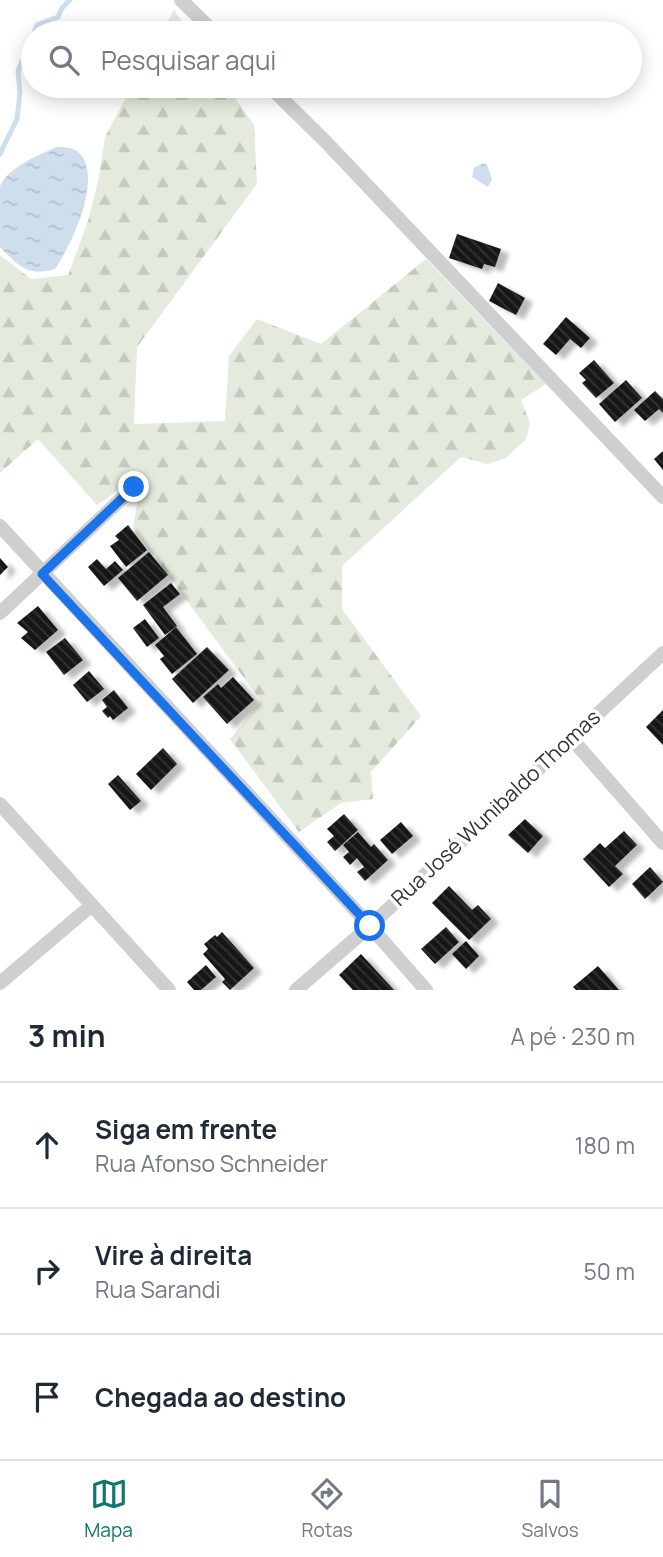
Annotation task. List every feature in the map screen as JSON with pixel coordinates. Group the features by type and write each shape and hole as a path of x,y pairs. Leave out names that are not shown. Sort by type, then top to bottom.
{"street":[{"path":"181,0 203,21"},
{"path":"280,98 325,141 663,497"},
{"path":"0,612 134,487"},
{"path":"0,526 426,990"},
{"name":"Rua José Wunibaldo Thomas","path":"296,990 370,926 663,653"},
{"path":"571,738 663,843"},
{"path":"0,804 169,990"},
{"path":"0,983 92,905"}],"green space":[{"path":"174,10 182,21 168,21"},
{"path":"126,98 235,98 254,125 257,184 137,347 134,424 225,421 229,356 257,319 321,344 426,259 546,384 521,400 530,423 526,439 506,458 488,464 461,457 342,566 342,609 421,716 371,772 373,799 341,803 299,832 230,739 261,701 133,528 142,473 97,505 38,439 0,473 0,255 31,279 68,275 88,221 105,137"}],"water":[{"path":"57,147 78,152 85,163 87,193 76,228 55,269 30,271 0,247 0,186 17,167"},
{"path":"483,163 487,165 492,179 488,187 472,177 474,168"}],"building":[{"path":"457,234 501,249 495,267 484,264 482,269 449,258"},
{"path":"498,283 525,298 516,315 489,301"},
{"path":"566,317 590,338 581,348 570,339 556,355 543,344"},
{"path":"594,360 614,383 596,398 582,383 586,380 579,373"},
{"path":"626,380 642,398 615,422 599,404"},
{"path":"655,391 663,399 663,413 659,409 645,421 634,410"},
{"path":"663,451 663,470 654,459"},
{"path":"128,525 147,550 126,567 110,546 119,540 115,536"},
{"path":"149,552 168,575 137,601 118,578"},
{"path":"0,558 8,567 0,575"},
{"path":"97,559 106,569 115,561 123,570 104,586 88,567"},
{"path":"171,583 180,594 163,607 177,626 165,635 143,605"},
{"path":"38,606 58,630 35,650 21,638 28,632 17,623"},
{"path":"145,619 159,638 147,647 133,628"},
{"path":"176,627 197,654 172,674 160,659 164,656 155,645"},
{"path":"65,638 83,660 64,675 46,652"},
{"path":"207,647 229,670 193,703 172,679"},
{"path":"89,671 104,689 87,702 73,685"},
{"path":"233,677 254,700 227,724 203,697 218,684 221,688"},
{"path":"114,690 128,708 113,720 102,711 107,707 102,700"},
{"path":"663,710 663,745 646,727"},
{"path":"163,748 177,764 151,790 136,774"},
{"path":"118,775 141,801 130,810 108,784"},
{"path":"344,814 358,830 335,851 327,842 334,836 327,829"},
{"path":"525,819 543,836 528,853 508,835"},
{"path":"401,822 413,836 392,854 380,840"},
{"path":"624,831 637,845 615,866 623,874 609,887 583,859 600,843 605,848"},
{"path":"358,832 371,847 374,844 388,860 365,881 357,872 364,867 357,858 350,865 343,857 349,852 343,845"},
{"path":"650,867 663,882 645,899 632,884"},
{"path":"449,886 472,910 478,905 491,919 469,940 432,903"},
{"path":"446,927 459,942 435,964 421,949"},
{"path":"222,932 254,968 230,990 222,982 225,979 203,954 208,949 204,944"},
{"path":"466,941 479,956 466,969 452,954"},
{"path":"361,954 394,990 353,990 339,975"},
{"path":"206,965 216,977 201,990 194,990 187,982"},
{"path":"598,966 619,990 576,990 573,987"}],"waterway":[{"path":"48,21 58,17 70,0"},
{"path":"0,154 17,119 20,93 18,71 21,64"}],"route":[{"path":"134,487 42,574 370,926"}]}
